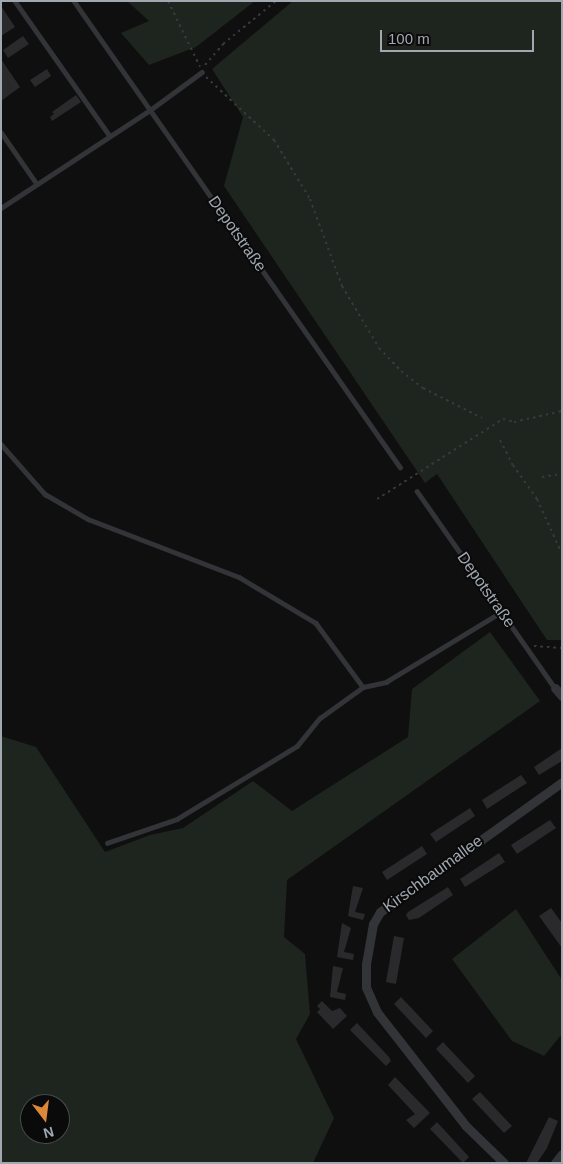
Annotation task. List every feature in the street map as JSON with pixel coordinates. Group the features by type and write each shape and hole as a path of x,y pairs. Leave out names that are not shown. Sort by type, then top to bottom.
{"street":[{"path":"555,688 562,696"},
{"name":"Kirschbaumallee","path":"504,1163 466,1126 377,1012 366,988 366,964 373,924 380,912 562,782"},
{"path":"556,1163 562,1154"}],"lane":[{"path":"15,1 110,136"},
{"name":"Depotstraße","path":"74,1 400,467"},
{"path":"1,208 150,110 202,72"},
{"path":"1,132 37,184"},
{"path":"1,444 45,494 88,519 239,577 316,623 363,687"},
{"name":"Depotstraße","path":"417,491 555,688"},
{"path":"107,843 177,819 297,746 320,718 363,687 386,682 501,612"}],"path":[{"path":"168,1 202,72 227,98 255,119 279,148 310,199 342,286 379,348 401,371 423,388 482,418"},
{"path":"202,72 223,44 276,1"},
{"path":"376,499 503,419 514,422 562,411"},
{"path":"500,440 513,465 537,498 562,554"},
{"path":"542,477 562,474"},
{"path":"523,644 562,648"}],"shaded area":[{"path":"127,1 255,1 196,47 149,65 121,33 149,21"},
{"path":"293,1 562,1 562,640 547,640 437,474 425,483 224,186 243,117 212,69"},
{"path":"490,632 540,701 287,880 284,937 305,954 310,1014 296,1039 334,1118 313,1163 1,1163 1,736 36,747 105,852 150,835 183,828 253,781 292,811 408,737 412,689"},
{"path":"516,909 562,980 562,1034 544,1056 512,1041 452,959"}],"building":[{"path":"1,6 15,27 1,36"},
{"path":"23,36 29,44 8,58 3,50"},
{"path":"1,59 20,87 1,101"},
{"path":"47,69 51,76 35,87 30,80"},
{"path":"76,95 81,102 52,121 50,117 54,114 52,112"},
{"path":"562,748 562,761 539,775 534,767"},
{"path":"521,775 527,783 487,809 482,800"},
{"path":"470,808 475,816 436,842 430,834"},
{"path":"550,820 556,828 517,854 511,845"},
{"path":"422,846 427,854 387,880 382,872"},
{"path":"499,853 505,862 465,887 460,879"},
{"path":"353,886 363,888 355,912 365,914 363,920 348,916"},
{"path":"448,887 453,895 419,918 409,920 406,915 408,912"},
{"path":"551,908 562,923 562,948 539,916"},
{"path":"342,923 351,928 344,952 354,954 353,960 337,957"},
{"path":"394,936 404,938 396,984 386,982"},
{"path":"333,966 343,968 337,992 346,994 345,1000 330,997"},
{"path":"401,997 433,1031 426,1038 394,1004"},
{"path":"322,1001 332,1011 340,1008 347,1016 333,1029 317,1012 320,1009 317,1006"},
{"path":"357,1023 389,1057 391,1061 386,1066 350,1030"},
{"path":"443,1042 475,1076 468,1083 436,1049"},
{"path":"395,1077 430,1113 414,1128 406,1120 415,1114 388,1085"},
{"path":"480,1092 512,1126 504,1133 472,1099"},
{"path":"549,1117 558,1121 547,1148 537,1163 526,1163"},
{"path":"437,1122 469,1157 463,1163 430,1129"}]}
